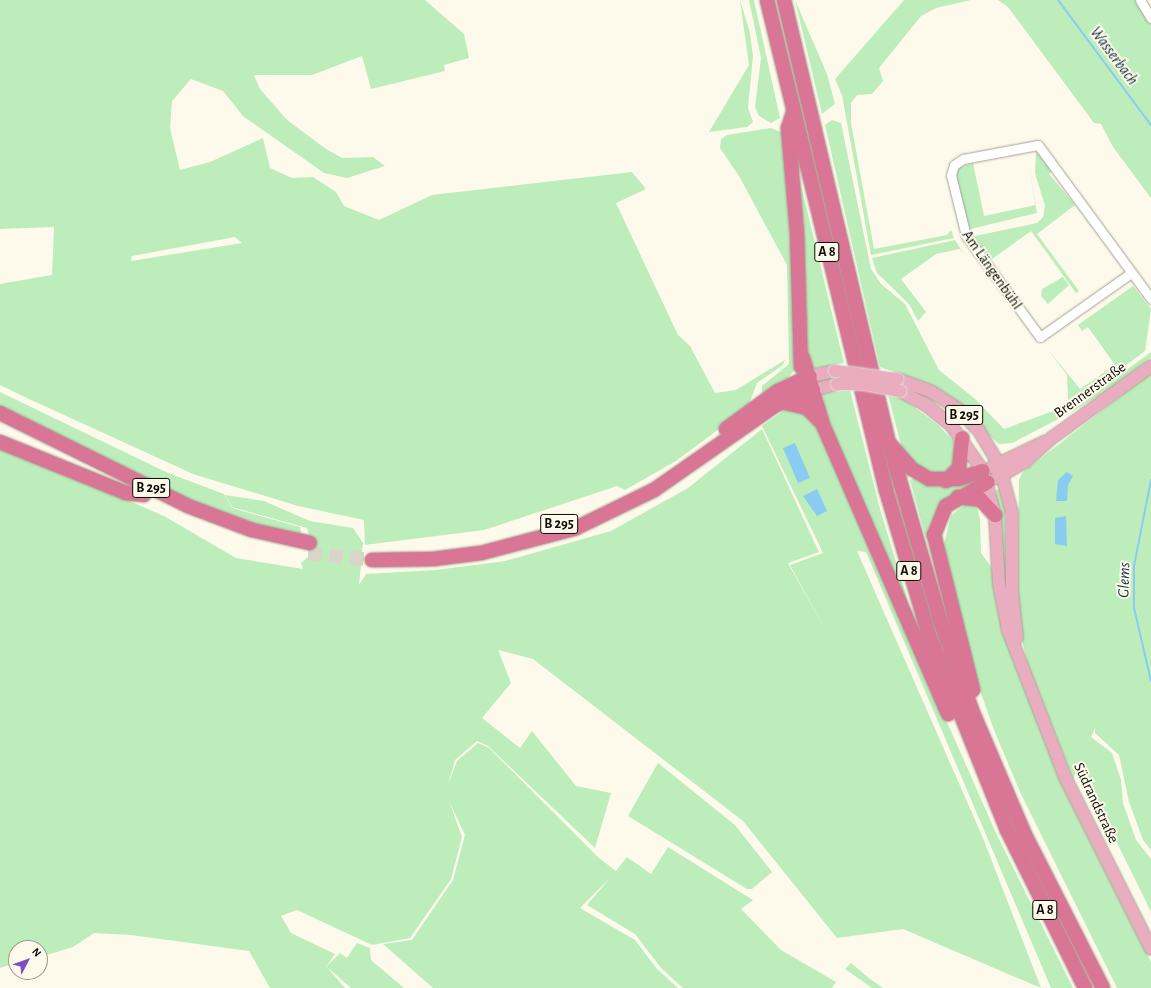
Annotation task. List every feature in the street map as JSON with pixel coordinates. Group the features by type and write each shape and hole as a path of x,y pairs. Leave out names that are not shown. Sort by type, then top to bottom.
{"highway":[{"name":"A 8","path":"767,0 897,533 938,660 970,744 1023,863 1085,988"},
{"name":"A 8","path":"784,0 889,443 940,620 973,713 1026,837 1103,988"},
{"path":"794,111 788,128 803,358 811,383"},
{"path":"791,383 803,358"},
{"name":"B 295","path":"767,406 791,383 811,383"},
{"name":"A 8","path":"811,383 823,425 956,730 970,744"},
{"name":"B 295","path":"373,555 476,544 580,516 650,482 767,406 811,383"},
{"name":"A 8","path":"767,406 807,408 823,425"},
{"name":"B 295","path":"0,413 188,506 258,532 309,548 233,533 144,495 0,423"},
{"path":"946,481 959,468 962,438"},
{"path":"0,442 126,493 144,495"},
{"path":"889,443 917,473 929,479 946,481 985,476"},
{"path":"973,713 972,685 956,627 934,535 941,512 985,476"},
{"path":"958,497 981,500 995,515"}],"main road":[{"name":"Brennerstraße","path":"1001,469 1019,466 1047,441 1151,366"},
{"name":"B 295","path":"811,383 835,371 898,378 945,399 968,418 988,445 1001,469"},
{"name":"B 295","path":"811,383 869,385 900,391 938,414 962,438 985,476"},
{"name":"Brennerstraße","path":"1001,469 1023,450 1047,441"},
{"path":"988,445 1002,450 1023,450"},
{"path":"1010,500 1019,466"},
{"path":"985,476 1001,469"},
{"name":"Südrandstraße","path":"1001,469 1010,500 1013,612 1022,666"},
{"name":"Südrandstraße","path":"985,476 995,515 1004,615 1022,666 1065,776 1151,950"}],"street":[{"path":"1140,0 1151,18"},
{"name":"Am Längenbühl","path":"1131,273 1040,337 966,236 951,174 954,165 963,159 1038,145 1151,299"}],"green space":[{"path":"0,0 425,0 464,34 469,58 444,65 445,71 371,89 362,56 312,75 254,75 260,89 287,120 326,149 342,158 373,157 385,166 347,178 324,173 243,116 223,91 191,79 172,101 170,128 180,170 210,162 263,138 270,168 292,178 313,177 336,192 344,206 379,220 432,195 632,172 646,189 616,203 678,335 690,346 715,393 736,390 785,360 783,365 757,383 748,407 676,461 625,490 617,486 484,530 365,545 364,520 298,506 193,474 0,385 0,284 52,275 54,227 0,229","holes":["235,237 242,243 131,261 132,256"]},
{"path":"740,0 750,33 753,56 748,108 753,122 747,127 709,132 749,65"},
{"path":"749,0 754,0 780,118 771,123 759,116 755,107 761,58"},
{"path":"795,0 827,74 835,104 822,114"},
{"path":"904,0 971,0 936,8 921,16 879,68 883,81 872,94 857,95 851,103 851,123 874,249 947,235 951,230 954,238 871,255 842,95 835,79"},
{"path":"998,0 1137,0 1151,24 1151,198 1113,147 1101,124 1094,123 1008,7"},
{"path":"832,120 841,123 871,269 881,284 905,304 939,370 974,398 1004,429 1056,410 1064,416 1012,443 999,444 932,386 880,367 825,125"},
{"path":"771,128 783,133 790,198 798,365 788,378 762,394 762,386 789,364 787,265 739,176 720,148 721,139 727,135"},
{"path":"1036,151 1052,171 1049,174 1095,228 1075,205 1037,234 1079,291 1076,293 1031,231 988,262 970,237 1037,223 1043,217 1045,206 1035,173"},
{"path":"973,163 984,216 1036,205 1037,213 967,230 955,176 959,168"},
{"path":"798,173 844,363 809,369"},
{"path":"955,240 964,254 960,249 936,254 901,279 926,312 918,321 909,304 877,273 872,258"},
{"path":"1063,277 1069,285 1048,304 1041,296 1042,289"},
{"path":"1133,286 1151,309 1145,351 1113,375 1068,400 1067,375 1047,348 1080,389 1115,365 1088,327 1082,331 1078,325"},
{"path":"1151,352 1151,357 1113,387 1072,412 1073,403 1095,393"},
{"path":"1151,373 1151,850 1143,840 1129,802 1119,755 1095,733 1095,728 1091,737 1112,753 1121,780 1123,803 1136,840 1151,859 1151,912 1079,765 1073,779 1027,662 1019,627 1018,587 1019,479 1023,472"},
{"path":"850,390 880,509 913,618 828,425 823,394"},
{"path":"0,392 168,473 224,494 232,508 300,527 302,538 227,518 0,408"},
{"path":"888,394 901,397 938,425 957,445 960,455 946,476 919,471 902,449"},
{"path":"786,409 811,414 996,833 1073,988 1051,988 866,552 857,551 983,838 1041,988 903,929 837,938 743,821 533,659 498,650 511,683 482,718 520,748 532,731 576,786 611,793 595,848 488,746 477,741 455,760 448,785 457,761 478,743 489,748 599,858 616,871 627,857 651,874 668,847 753,900 741,909 781,950 836,982 832,988 683,988 661,968 635,934 587,905 610,878 580,908 635,940 657,969 678,988 433,988 383,944 412,940 453,880 465,835 449,801 462,837 451,879 410,938 372,945 297,910 281,916 291,933 335,954 326,967 340,953 347,958 357,943 370,948 371,960 404,988 351,988 327,967 345,988 270,988 249,951 131,935 94,933 73,947 48,955 48,940 8,940 8,966 0,968 0,445 164,516 236,558 303,569 301,563 308,557 311,542 307,528 232,507 225,495 264,501 310,521 353,528 363,543 359,585 366,574 436,570 505,561 611,531 688,488 762,429 819,552 788,563 827,633 790,565 823,553 762,426"},
{"path":"917,477 977,477 978,480 945,500 926,539 910,480"},
{"path":"1000,489 1005,510 1006,607 996,490"},
{"path":"965,504 976,504 980,519 981,553 993,569 1044,734 1151,962 1151,988 1117,988 1021,794 994,730 976,679 944,544 951,516"},
{"path":"658,763 735,825 772,872 752,889 747,889 628,816"},
{"path":"851,963 883,988 872,988 845,969"}],"water":[{"path":"795,443 810,478 798,483 783,448"},
{"path":"1067,472 1073,476 1068,485 1067,501 1056,501 1058,480"},
{"path":"817,489 827,511 817,516 803,496"},
{"path":"1066,516 1067,546 1055,544 1055,518"}],"waterway":[{"name":"Wasserbach","path":"1058,0 1151,125"},
{"name":"Glems","path":"1151,480 1134,566 1134,608 1151,681"}],"tunnel":[{"path":"308,553 372,560"}]}
